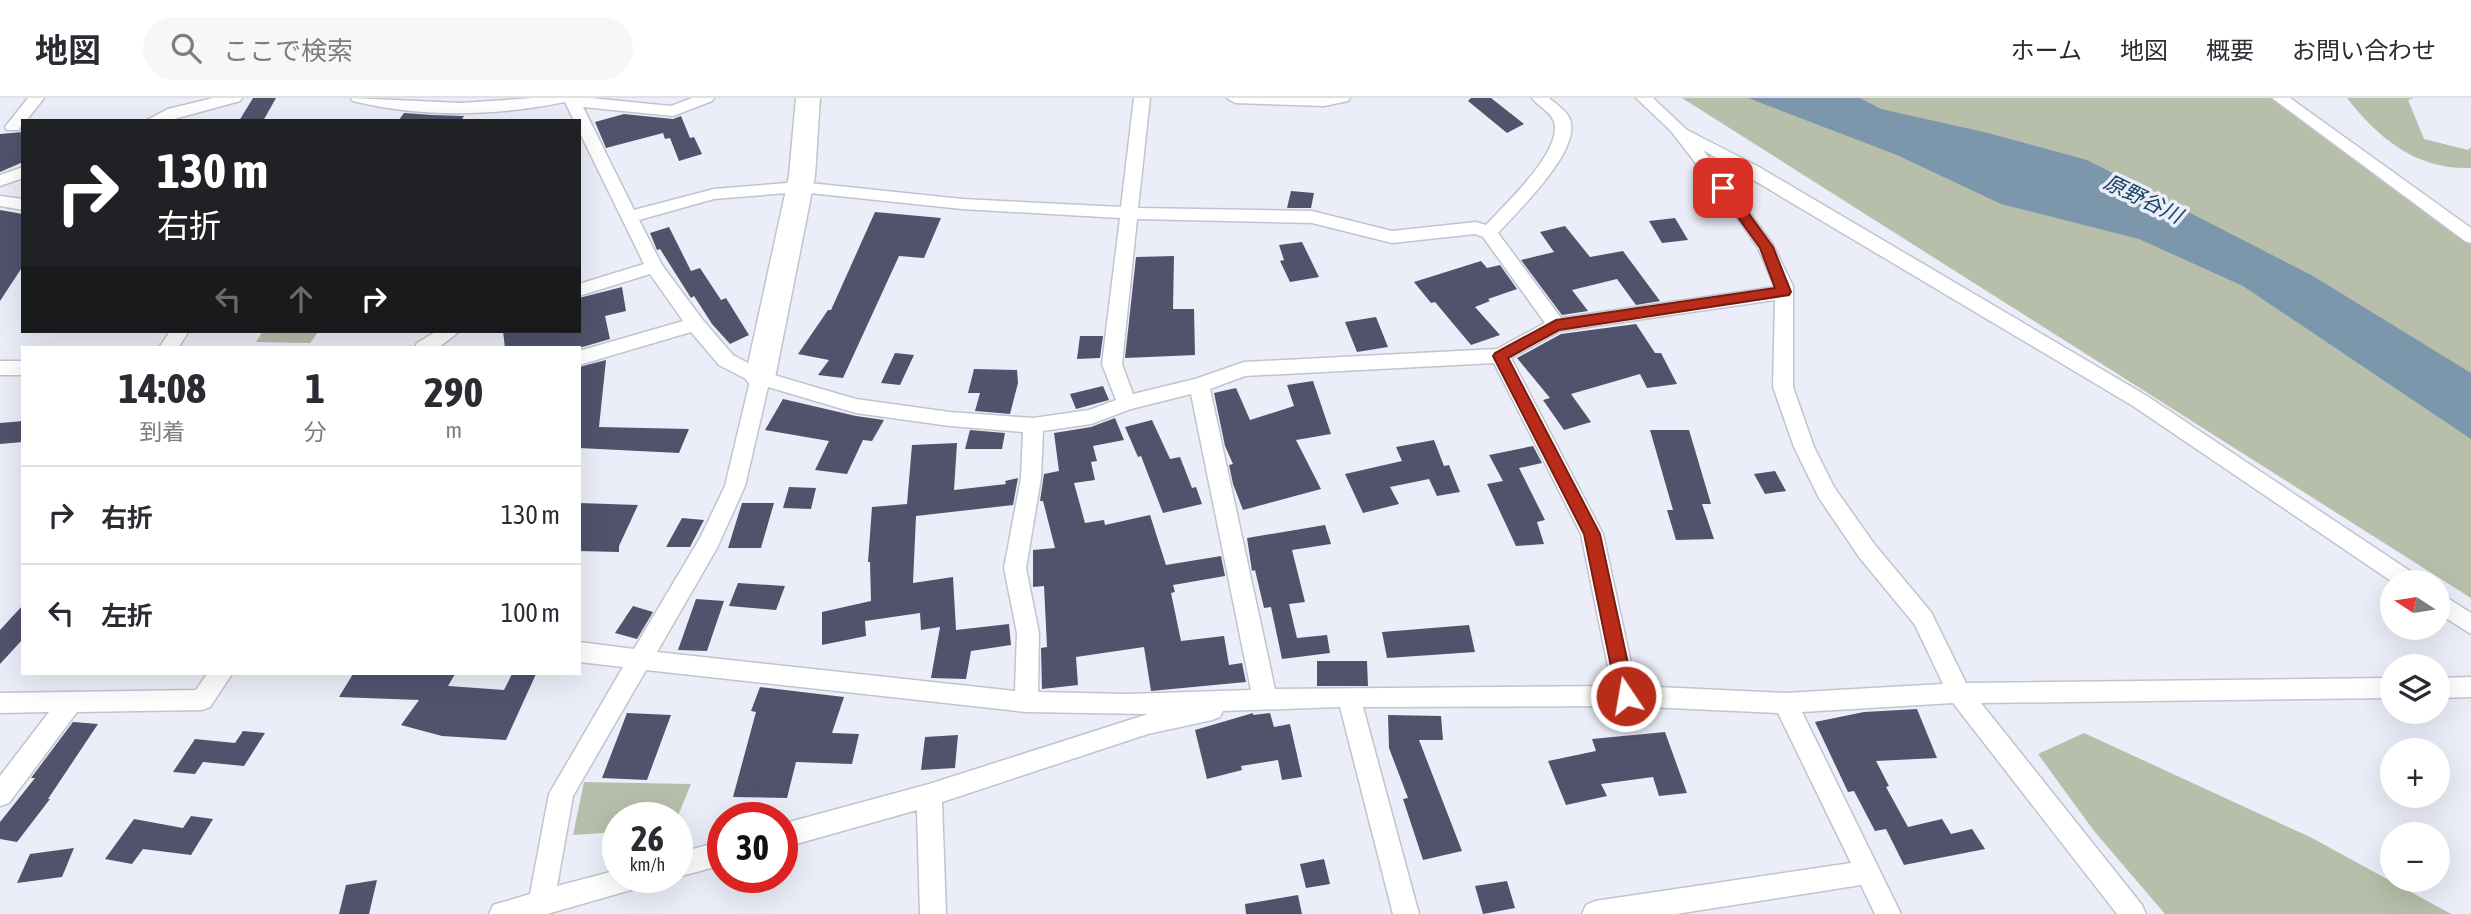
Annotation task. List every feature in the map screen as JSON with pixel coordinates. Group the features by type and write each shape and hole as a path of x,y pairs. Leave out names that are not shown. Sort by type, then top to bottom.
{"street":[{"path":"13,127 36,98"},
{"path":"158,119 174,112 234,98"},
{"path":"359,98 391,105 469,108 568,99 673,111 706,98"},
{"path":"541,903 561,794 709,542 735,486 800,187 808,98"},
{"path":"1127,402 1112,365 1142,98"},
{"path":"1235,98 1324,101 1342,98"},
{"path":"1489,233 1547,167 1564,136 1562,118 1540,98"},
{"path":"1644,98 1677,128 1766,247 1784,292 1783,387 1804,447 1826,492 1860,542 1923,619 1959,692 2133,914"},
{"path":"2280,98 2471,237"},
{"path":"568,99 578,119"},
{"path":"530,119 539,103"},
{"path":"376,119 391,105"},
{"path":"581,125 654,267 695,324 726,360 760,378 856,406 950,419 1033,425 1091,417 1127,402 1199,385 1244,369 1500,356 1556,325 1784,292"},
{"path":"1677,128 2140,401 2392,570"},
{"path":"0,181 21,173"},
{"path":"628,217 714,194 800,187 962,204 1130,213 1312,217 1392,237 1476,228 1489,233 1556,325"},
{"path":"0,201 21,205"},
{"path":"581,289 654,267"},
{"path":"581,357 695,324"},
{"path":"431,341 447,333"},
{"path":"1500,356 1592,534 1626,696"},
{"path":"0,368 21,368"},
{"path":"1199,385 1265,699"},
{"path":"1026,702 1028,634 1015,568 1031,478 1033,425"},
{"path":"2450,610 2471,625"},
{"path":"581,652 1026,702 1127,704 1349,697 1626,696 1784,703 1959,692 2380,688"},
{"path":"0,703 202,701 219,675"},
{"path":"2450,688 2471,687"},
{"path":"1349,697 1406,914"},
{"path":"798,832 929,795 1148,724 1265,699"},
{"path":"0,794 72,701"},
{"path":"1784,703 1822,774 1888,914"},
{"path":"929,795 933,914"},
{"path":"1595,914 1868,872"},
{"path":"502,914 602,886"}],"green space":[{"path":"1682,98 2275,98 2471,242 2471,598 2450,585 2450,570 2427,570"},
{"path":"2347,98 2414,98 2408,100 2424,139 2468,150 2471,147 2471,168 2433,164 2416,158 2372,127"},
{"path":"262,333 318,333 310,343 256,342"},
{"path":"2084,733 2312,838 2380,875 2380,892 2411,892 2451,914 2165,914 2094,831 2038,754"},
{"path":"584,782 691,784 684,802 602,802 602,833 573,835"}],"water":[{"name":"原野谷川","path":"1748,98 1860,98 1881,109 1988,133 2087,160 2313,276 2471,373 2471,439 2243,286 2139,239 2001,204 1897,155"}],"building":[{"path":"253,98 276,98 264,119 240,119"},
{"path":"1471,98 1491,98 1524,124 1507,133 1468,101"},
{"path":"404,113 464,116 462,119 400,119"},
{"path":"624,114 673,119 681,116 690,138 694,137 702,154 679,161 670,138 665,139 663,133 606,148 595,122"},
{"path":"21,132 21,163 0,172 0,134"},
{"path":"1291,191 1314,193 1311,208 1287,208"},
{"path":"0,210 21,214 21,269 0,301"},
{"path":"875,212 941,218 924,258 899,256 843,378 818,375 829,360 798,354 828,310 831,310"},
{"path":"1675,218 1688,240 1662,243 1649,221"},
{"path":"1565,226 1590,257 1623,251 1660,301 1636,305 1617,279 1572,290 1588,311 1562,315 1521,260 1554,252 1540,232"},
{"path":"669,227 691,271 700,268 721,300 726,298 749,335 730,344 712,324 694,296 691,298 660,249 657,250 650,233"},
{"path":"1302,242 1319,277 1290,282 1280,261 1284,260 1279,245"},
{"path":"1174,256 1173,309 1194,309 1195,355 1125,358 1136,257"},
{"path":"1481,261 1487,268 1500,265 1517,289 1488,299 1490,301 1475,307 1500,335 1471,345 1435,302 1431,303 1414,282"},
{"path":"622,287 626,311 605,316 610,339 581,347 505,346 503,333 581,333 581,297"},
{"path":"1376,317 1388,347 1357,352 1345,322"},
{"path":"1636,324 1655,353 1661,353 1677,384 1647,388 1640,374 1571,394 1591,422 1564,430 1543,400 1550,398 1517,358 1561,334"},
{"path":"1080,336 1103,336 1100,358 1077,359"},
{"path":"895,353 914,355 900,385 881,383"},
{"path":"606,360 599,427 689,429 679,453 581,448 581,366"},
{"path":"974,369 1017,370 1018,383 1010,414 975,411 980,393 968,393"},
{"path":"1313,381 1331,434 1296,440 1321,489 1243,510 1233,484 1229,465 1233,464 1225,446 1214,393 1236,388 1250,420 1294,406 1287,385"},
{"path":"1103,386 1109,400 1076,409 1070,394"},
{"path":"783,399 884,420 872,441 863,440 847,474 815,470 829,441 765,430"},
{"path":"1115,418 1124,440 1093,446 1097,461 1091,462 1095,480 1074,483 1085,523 1104,520 1105,525 1150,515 1166,565 1221,556 1225,576 1173,585 1175,592 1171,593 1181,641 1224,636 1229,665 1242,663 1246,682 1151,691 1144,647 1076,657 1078,685 1042,689 1041,648 1047,647 1044,586 1033,587 1033,550 1055,548 1043,501 1040,501 1044,474 1059,471 1054,433 1091,427"},
{"path":"1152,420 1170,459 1180,457 1192,488 1196,487 1202,504 1163,513 1141,456 1138,457 1125,427"},
{"path":"21,421 21,442 0,444 0,423"},
{"path":"970,430 1005,433 1002,449 965,449"},
{"path":"1650,430 1689,430 1711,504 1702,504 1714,539 1676,540 1667,510 1673,510"},
{"path":"1434,440 1444,466 1449,465 1460,492 1437,496 1429,479 1390,487 1399,504 1363,513 1345,474 1402,461 1396,447"},
{"path":"957,443 954,490 1006,484 1005,481 1018,478 1013,505 916,516 913,583 953,577 956,630 1009,624 1011,645 971,651 966,679 931,678 940,627 921,630 920,613 865,621 866,636 822,645 822,612 871,601 868,562 872,507 907,504 912,445"},
{"path":"1533,446 1542,463 1519,468 1545,520 1537,522 1544,544 1516,546 1487,484 1503,481 1489,455"},
{"path":"1775,471 1786,491 1765,494 1754,474"},
{"path":"789,487 816,488 811,509 783,508"},
{"path":"581,503 638,505 619,546 619,552 581,551"},
{"path":"742,503 774,503 761,548 728,548"},
{"path":"682,518 704,520 690,547 666,547"},
{"path":"1325,525 1331,544 1292,550 1305,602 1289,604 1297,638 1327,635 1330,653 1282,659 1271,607 1264,608 1255,570 1252,571 1247,538"},
{"path":"738,583 785,586 776,610 729,606"},
{"path":"696,599 724,601 707,651 678,650"},
{"path":"633,606 653,612 637,639 615,633"},
{"path":"21,607 21,641 0,664 0,630"},
{"path":"1469,625 1475,652 1387,658 1382,632"},
{"path":"1317,661 1367,661 1368,686 1317,686"},
{"path":"352,675 454,675 448,686 504,690 512,675 536,675 506,740 442,736 401,725 419,700 339,697"},
{"path":"760,687 844,697 832,733 859,734 852,764 796,762 787,798 733,797 756,712 751,711"},
{"path":"1917,709 1937,758 1876,761 1889,786 1886,787 1908,827 1942,819 1951,834 1972,829 1985,849 1904,865 1886,829 1875,831 1854,791 1848,792 1815,722 1864,712"},
{"path":"627,713 671,715 647,780 602,778"},
{"path":"1253,713 1270,713 1274,727 1290,724 1302,777 1282,780 1278,760 1241,766 1242,770 1207,779 1195,730"},
{"path":"1388,715 1441,716 1443,740 1419,740 1462,851 1423,860 1403,799 1408,798 1389,748"},
{"path":"73,722 98,724 50,799 17,842 0,839 0,822 35,778 31,778"},
{"path":"243,731 265,733 244,766 203,762 195,774 173,772 195,739 235,743"},
{"path":"1665,732 1687,793 1659,796 1653,777 1601,784 1607,796 1566,805 1548,761 1596,751 1592,739"},
{"path":"958,735 955,768 921,770 925,737"},
{"path":"191,816 213,819 191,855 143,849 132,864 105,859 134,819 183,828"},
{"path":"74,848 62,877 17,883 30,854"},
{"path":"1324,859 1330,884 1306,888 1300,864"},
{"path":"377,880 369,914 339,914 346,885"},
{"path":"1507,881 1515,908 1483,914 1475,886"},
{"path":"1298,895 1302,914 1246,914 1245,904"}],"route":[{"path":"1626,696 1592,534 1500,356 1556,325 1784,292 1784,286 1766,247 1723,188"}]}
